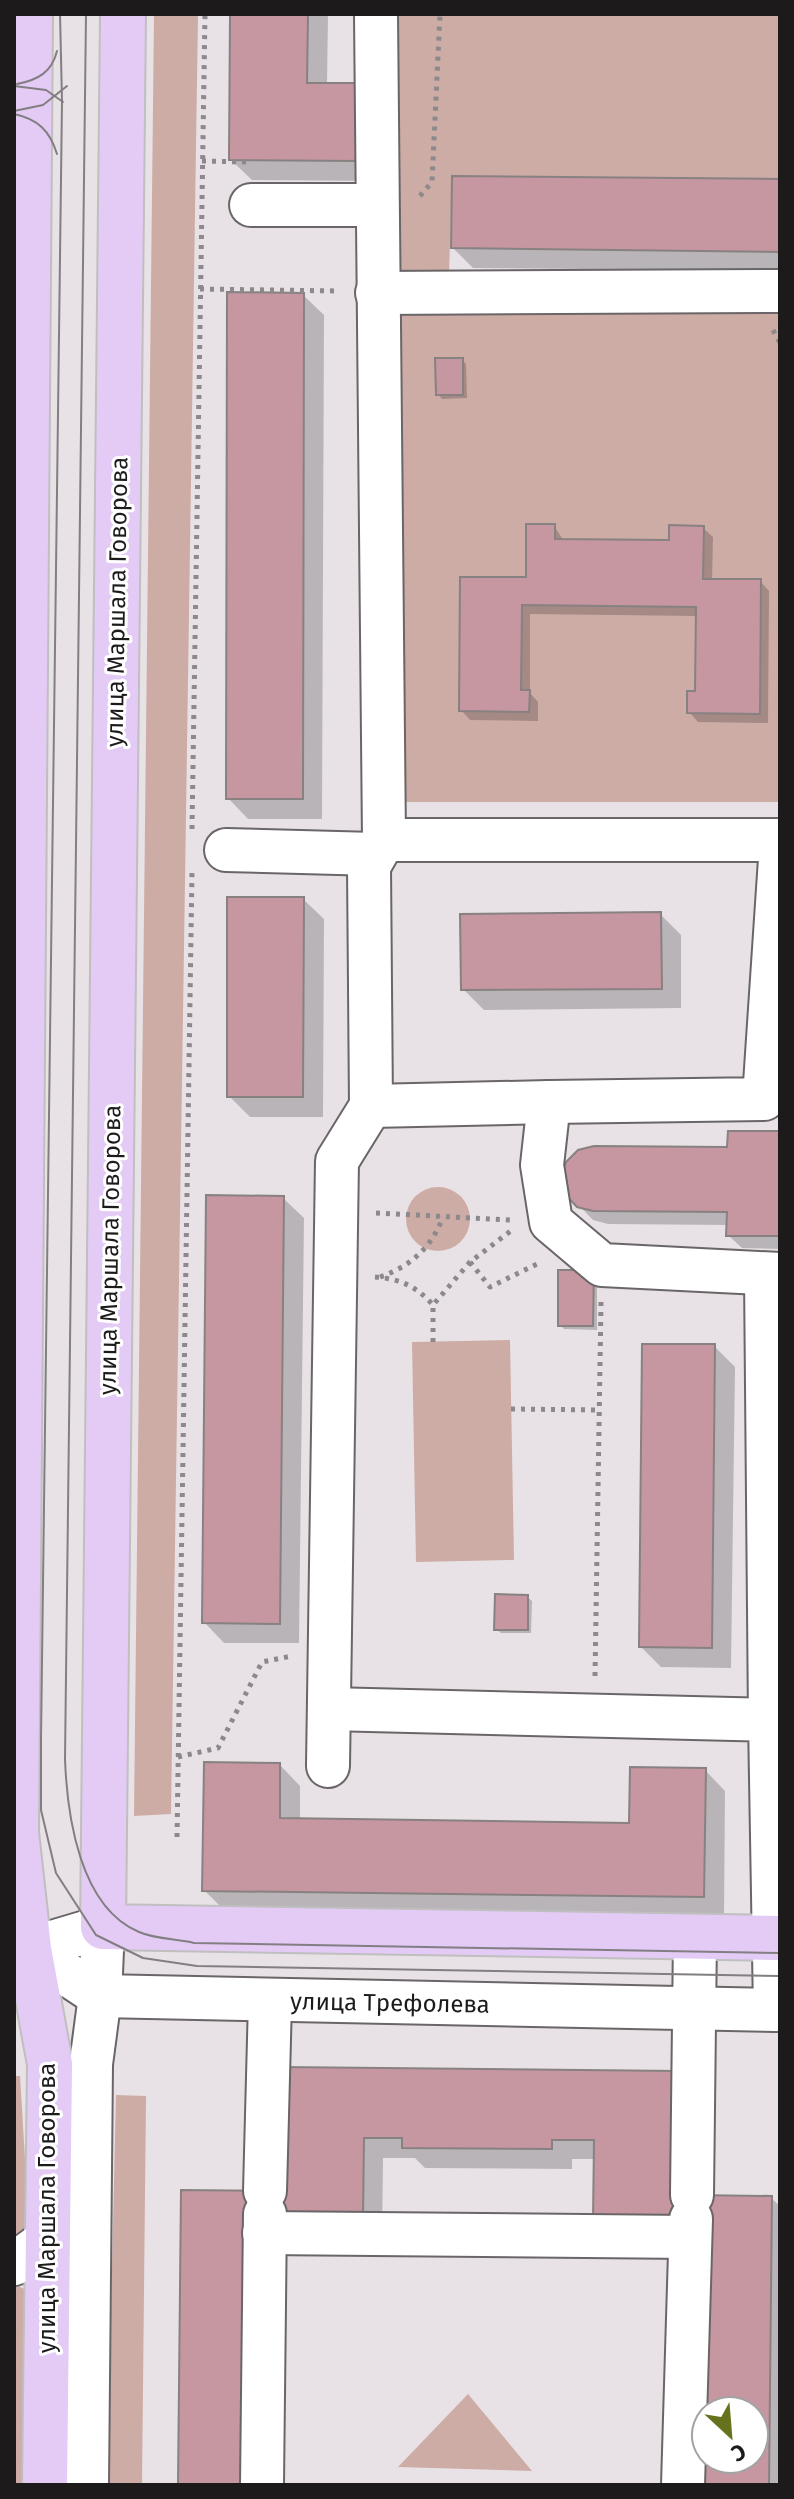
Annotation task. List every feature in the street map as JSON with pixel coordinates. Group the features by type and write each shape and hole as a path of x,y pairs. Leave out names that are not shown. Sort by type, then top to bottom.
{"main road":[{"name":"улица Маршала Говорова","path":"30,14 16,1833 21,1948 50,2064 45,2485"},
{"name":"улица Маршала Говорова","path":"103,1927 123,14"},
{"path":"103,1927 777,1938"}],"street":[{"path":"328,1766 337,1161 371,1106 369,866 380,847 377,293 395,205 376,14"},
{"path":"251,205 395,205"},
{"path":"377,293 780,291"},
{"path":"203,849 780,840"},
{"path":"371,1106 772,1099 780,859"},
{"path":"549,1102 542,1165 565,1238 773,1274 770,1720 778,2010"},
{"path":"329,1709 770,1720"},
{"path":"21,1948 103,1927"},
{"name":"улица Маршала Говорова","path":"87,2485 50,2248 91,2064 100,1996 103,1927"},
{"path":"683,2485 696,2009 695,1936"},
{"path":"21,1948 100,1996"},
{"name":"улица Трефолева","path":"100,1996 778,2010"},
{"path":"262,2485 270,2001"},
{"path":"265,2213 691,2217"}],"path":[{"path":"177,1837 203,849 200,289 205,14"},
{"path":"395,205 432,182 439,100 440,14"},
{"path":"200,289 377,293"},
{"path":"336,1211 443,1217 565,1238"},
{"path":"379,1277 401,1269 420,1255 436,1234 443,1217"},
{"path":"470,1262 490,1287 565,1238"},
{"path":"433,1342 433,1305 470,1262 496,1240 565,1238"},
{"path":"565,1238 600,1410 595,1716"},
{"path":"335,1276 401,1280 419,1290 433,1305"},
{"path":"511,1409 600,1410"},
{"path":"178,1757 218,1748 262,1662 330,1649"}],"shaded area":[{"path":"154,14 198,14 171,1814 134,1816"},
{"path":"391,14 780,14 780,179 452,176 449,274 391,277"},
{"path":"780,303 780,802 393,802 386,307"},
{"path":"432,1187 444,1187 461,1196 468,1207 468,1231 461,1242 444,1251 432,1251 420,1246 411,1237 406,1225 406,1213 411,1201 420,1192"},
{"path":"510,1340 514,1560 416,1562 412,1342"},
{"path":"14,2076 20,2076 29,2225 14,2238"},
{"path":"116,2095 146,2096 142,2485 107,2485"},
{"path":"14,2284 28,2291 25,2485 14,2485"},
{"path":"468,2394 532,2471 398,2467"}],"building":[{"path":"230,14 308,14 307,83 361,83 360,161 229,160"},
{"path":"452,176 780,179 780,252 451,248"},
{"path":"227,292 304,293 303,799 226,799"},
{"path":"435,358 463,358 463,395 436,395"},
{"path":"526,524 555,524 555,539 669,540 669,525 704,526 703,579 761,579 760,714 687,713 687,691 695,691 696,607 522,605 521,690 530,690 529,712 459,711 460,577 526,577"},
{"path":"227,897 304,897 303,1097 227,1097"},
{"path":"661,912 662,989 461,990 460,914"},
{"path":"728,1131 780,1131 780,1236 726,1236 727,1212 593,1211 577,1207 565,1194 561,1178 566,1162 578,1150 594,1146 727,1147"},
{"path":"206,1195 284,1196 280,1624 202,1623"},
{"path":"558,1270 594,1270 593,1326 558,1326"},
{"path":"642,1344 715,1344 712,1648 639,1647"},
{"path":"495,1594 528,1595 528,1630 494,1630"},
{"path":"204,1762 280,1763 280,1818 629,1823 630,1767 706,1768 704,1897 202,1891"},
{"path":"281,2067 678,2071 677,2222 593,2221 594,2140 552,2140 552,2149 402,2148 402,2138 364,2138 363,2219 279,2218"},
{"path":"181,2190 280,2191 247,2485 178,2485"},
{"path":"692,2195 772,2196 770,2395 698,2395"},
{"path":"700,2475 769,2475 769,2485 700,2485"}],"tram line":[{"path":"60,14 62,101 41,1740 41,1810 56,1873 96,1935 143,1958 197,1966 780,1976"},
{"path":"86,14 65,1759 69,1806 80,1857 102,1902 119,1920 145,1934 194,1943 780,1953"},
{"path":"17,84 43,74 52,64 57,51"},
{"path":"14,86 46,90 63,102"},
{"path":"14,111 43,105 67,86"},
{"path":"14,114 42,127 57,154"}]}
